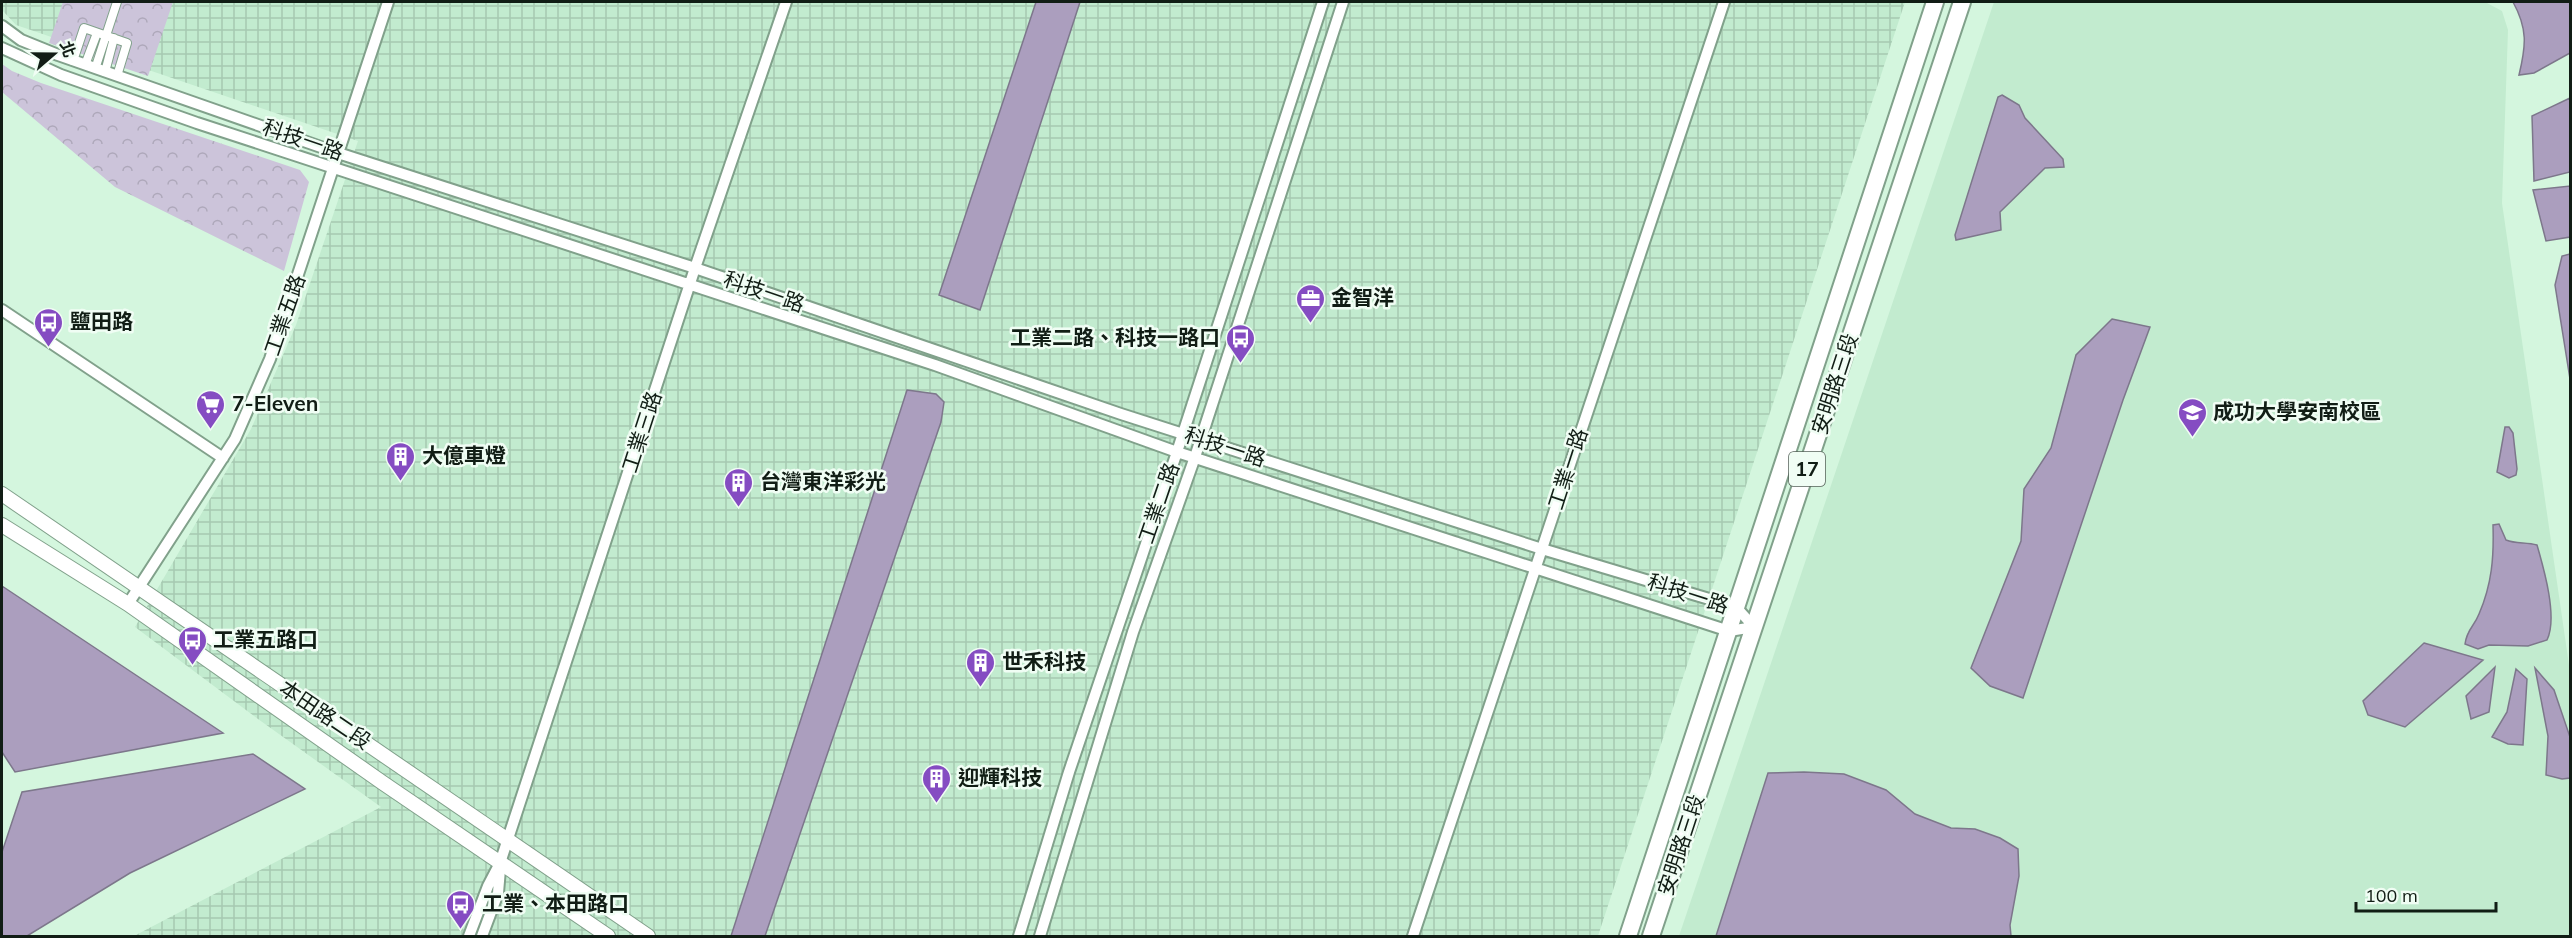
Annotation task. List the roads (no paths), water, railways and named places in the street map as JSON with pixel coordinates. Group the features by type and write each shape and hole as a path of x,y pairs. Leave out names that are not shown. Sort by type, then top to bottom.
{"main road":[{"name":"安明路三段","path":"1628,936 1935,2"},
{"name":"安明路三段","path":"1651,936 1962,2"}],"street":[{"path":"97,63 117,2"},
{"name":"工業五路","path":"128,604 235,439 270,359 388,2"},
{"name":"工業三路","path":"469,936 488,886 500,863 695,268 786,2"},
{"name":"工業二路","path":"1019,936 1069,771 1177,452 1323,2"},
{"name":"工業二路","path":"1040,936 1133,632 1196,457 1343,2"},
{"name":"工業一路","path":"1413,936 1724,2"},
{"name":"科技一路","path":"2,26 21,40 73,61 338,153 695,268 1182,433 1542,549 1736,607 1754,627"},
{"path":"73,61 84,28 114,38 127,43 117,76"},
{"path":"85,65 97,33"},
{"path":"105,72 114,38"},
{"name":"科技一路","path":"2,48 61,75 197,123 935,365 1177,452 1729,631 1754,627"},
{"path":"2,310 223,458"},
{"name":"本田路二段","path":"2,494 648,936"},
{"name":"本田路二段","path":"2,525 128,604 383,783 608,936"},
{"name":"工業三路","path":"482,936 498,893 500,863"}],"place":[{"name":"金智洋","path":"1310,324"},
{"name":"鹽田路","path":"49,348"},
{"name":"工業二路、科技一路口","path":"1241,364"},
{"name":"7-Eleven","path":"211,430"},
{"name":"成功大學安南校區","path":"2192,438"},
{"name":"大億車燈","path":"401,482"},
{"name":"台灣東洋彩光","path":"739,508"},
{"name":"工業五路口","path":"192,666"},
{"name":"世禾科技","path":"981,688"},
{"name":"迎輝科技","path":"937,804"},
{"name":"工業、本田路口","path":"461,930"}]}
